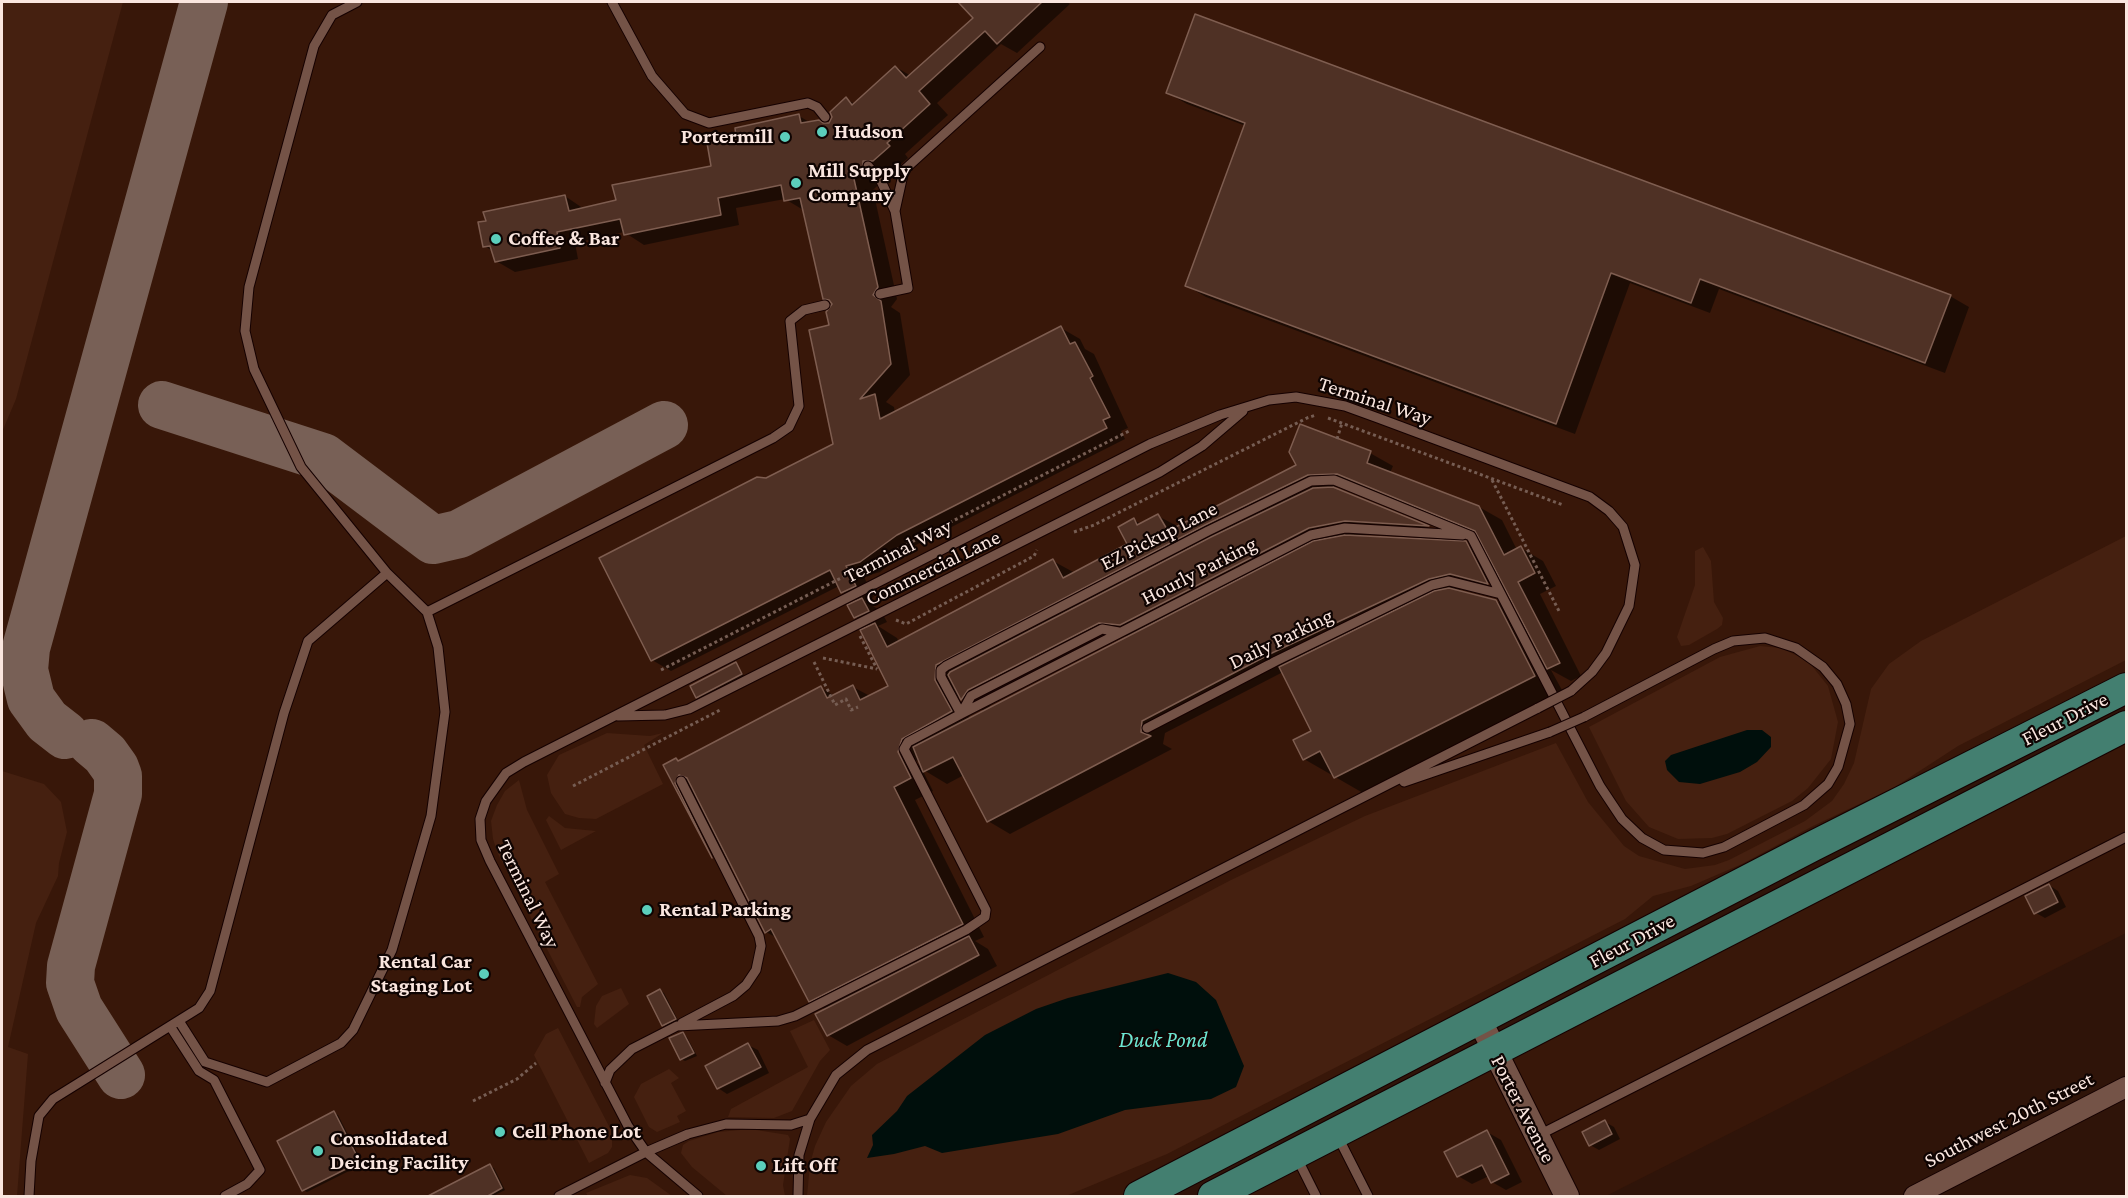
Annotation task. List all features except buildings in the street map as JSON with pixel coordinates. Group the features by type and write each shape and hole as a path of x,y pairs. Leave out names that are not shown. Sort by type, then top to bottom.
{"main road":[{"name":"Fleur Drive","path":"1159,1192 1813,846 2117,693"},
{"name":"Fleur Drive","path":"1213,1197 2126,729"}],"street":[{"path":"2117,693 2126,729"},
{"name":"Porter Avenue","path":"1480,1021 1567,1197"},
{"name":"Southwest 20th Street","path":"1914,1197 2127,1087"}],"lane":[{"path":"179,1021 205,1062 267,1082 341,1043 353,1030 392,950 431,816 445,712 438,646 427,612 387,573 301,467 254,369 245,331 249,287 314,46 332,15 357,2"},
{"path":"612,2 652,76 685,114 709,123 808,103 817,107 825,117"},
{"path":"895,211 904,170 1040,47"},
{"path":"868,166 881,181 895,211 908,288 880,294"},
{"path":"427,612 773,438 789,427 800,397 790,321 804,310 825,305"},
{"name":"Terminal Way","path":"698,1197 646,1152 628,1126 490,861 481,840 480,819 493,788 506,773 1150,444 1192,426 1248,407 1296,397 1345,406 1590,497 1609,511 1623,527 1635,565 1629,606 1606,653 1592,672 1571,691 867,1050 836,1075 810,1119 800,1155 798,1197"},
{"name":"Commercial Lane","path":"615,716 665,715 690,709 1160,472 1202,446 1248,407"},
{"name":"EZ Pickup Lane","path":"961,714 941,677 941,670 946,666 1208,531 1311,482 1334,480 1471,536"},
{"name":"Hourly Parking","path":"961,714 1311,535 1345,528 1471,536"},
{"path":"1379,790 1550,732 1584,717 1714,649 1741,639 1765,638 1796,648 1823,667 1837,684 1846,704 1850,724 1838,767 1827,784 1804,805 1724,847 1703,853 1664,850 1642,838 1622,819 1609,801 1501,594 1471,536"},
{"path":"29,1197 31,1161 39,1116 52,1099 199,1008 210,991 284,713 308,641 387,573"},
{"name":"Daily Parking","path":"1147,728 1432,585 1449,581 1501,594"},
{"path":"677,1026 778,1021 795,1017 966,930 985,917 986,910 904,749 908,742 961,714"},
{"path":"605,1083 610,1070 626,1054 733,996 746,986 756,970 761,946 759,936 681,782"},
{"path":"1537,1136 2127,837"},
{"path":"170,1026 199,1071 214,1080 260,1170 246,1184 225,1197"},
{"path":"560,1197 646,1152 707,1128 744,1124 791,1125 810,1119"},
{"path":"1336,1133 1368,1197"},
{"path":"1295,1154 1316,1197"}],"path":[{"path":"1072,532 1094,525 1307,417 1323,416 1563,505"},
{"path":"1337,439 1342,423"},
{"path":"661,670 1129,431"},
{"path":"1491,478 1530,559 1560,613"},
{"path":"886,624 895,620 906,624 1034,556 1040,544"},
{"path":"823,657 877,669 860,636 870,633"},
{"path":"814,662 836,705 846,699 851,710 858,707"},
{"path":"573,786 725,708"},
{"path":"473,1101 517,1079 536,1063"}],"shaded area":[{"path":"2,2 2126,2 2126,688 1139,1196 2,1196"},
{"path":"2,2 123,2 16,399 2,432"},
{"path":"2126,536 2126,660 1958,746 1895,787 1811,827 1742,864 1691,886 1653,896 1625,919 1167,1154 1066,1196 807,1196 810,1164 826,1122 851,1086 877,1064 1231,880 1365,816 1556,743 1588,802 1624,846 1639,856 1685,869 1715,865 1729,860 1805,821 1832,801 1844,784 1854,763 1871,689 1889,664 1921,641"},
{"path":"1703,547 1711,561 1714,602 1723,618 1722,625 1689,645 1681,646 1677,637 1695,585 1695,551"},
{"path":"1760,646 1781,648 1808,661 1828,686 1838,722 1831,759 1808,788 1792,801 1727,834 1712,838 1678,839 1649,827 1626,801 1589,727 1720,657"},
{"path":"2126,726 2126,933 1606,1196 1213,1196"},
{"path":"607,733 650,736 663,733 644,745 663,784 596,819 565,814 551,793 547,775 559,755"},
{"path":"2,771 44,784 61,802 67,832 58,876 36,923 8,1047 28,1054 17,1196 2,1196"},
{"path":"519,780 527,810 559,874 545,882 598,984 582,997 580,1007 577,1007 498,854 493,839 491,821 497,805 505,791"},
{"path":"549,816 565,828 596,831 561,850 546,820"},
{"path":"621,988 629,1004 597,1028 594,1024 596,1006 602,996"},
{"path":"814,1020 830,1050 820,1061 792,1111 774,1118 728,1117 731,1109 808,1067 790,1031"},
{"path":"558,1028 612,1132 612,1147 608,1153 589,1163 534,1055 546,1034"},
{"path":"669,1069 679,1078 671,1083 686,1111 677,1116 680,1122 657,1132 649,1127 634,1097 641,1084"},
{"path":"750,1129 788,1135 790,1139 783,1185 785,1196 727,1196 692,1167 681,1153 683,1145 689,1141 718,1132"},
{"path":"630,1175 647,1178 672,1196 588,1196 586,1193"}],"water":[{"path":"1747,730 1762,730 1771,737 1771,747 1757,762 1740,772 1700,784 1679,782 1667,770 1665,761 1671,755"},
{"name":"Duck Pond","path":"1168,973 1196,982 1216,1000 1244,1066 1236,1087 1211,1099 1125,1110 1058,1134 942,1153 925,1146 867,1158 873,1145 872,1135 897,1111 907,1096 985,1035 1036,1009 1068,998"}],"taxiway":[{"path":"65,735 47,721 31,699 24,670 26,648 204,2"},
{"path":"162,405 323,457 433,540 459,534 664,425"},
{"path":"92,743 105,754 115,768 118,776 118,794 71,966 70,983 79,1009 121,1075"}],"place":[{"name":"Hudson","path":"822,132"},
{"name":"Portermill","path":"785,137"},
{"name":"Mill Supply Company","path":"796,183"},
{"name":"Coffee & Bar","path":"496,239"},
{"name":"Rental Parking","path":"647,910"},
{"name":"Rental Car Staging Lot","path":"484,974"},
{"name":"Cell Phone Lot","path":"500,1132"},
{"name":"Consolidated Deicing Facility","path":"318,1151"},
{"name":"Lift Off","path":"761,1166"}]}
